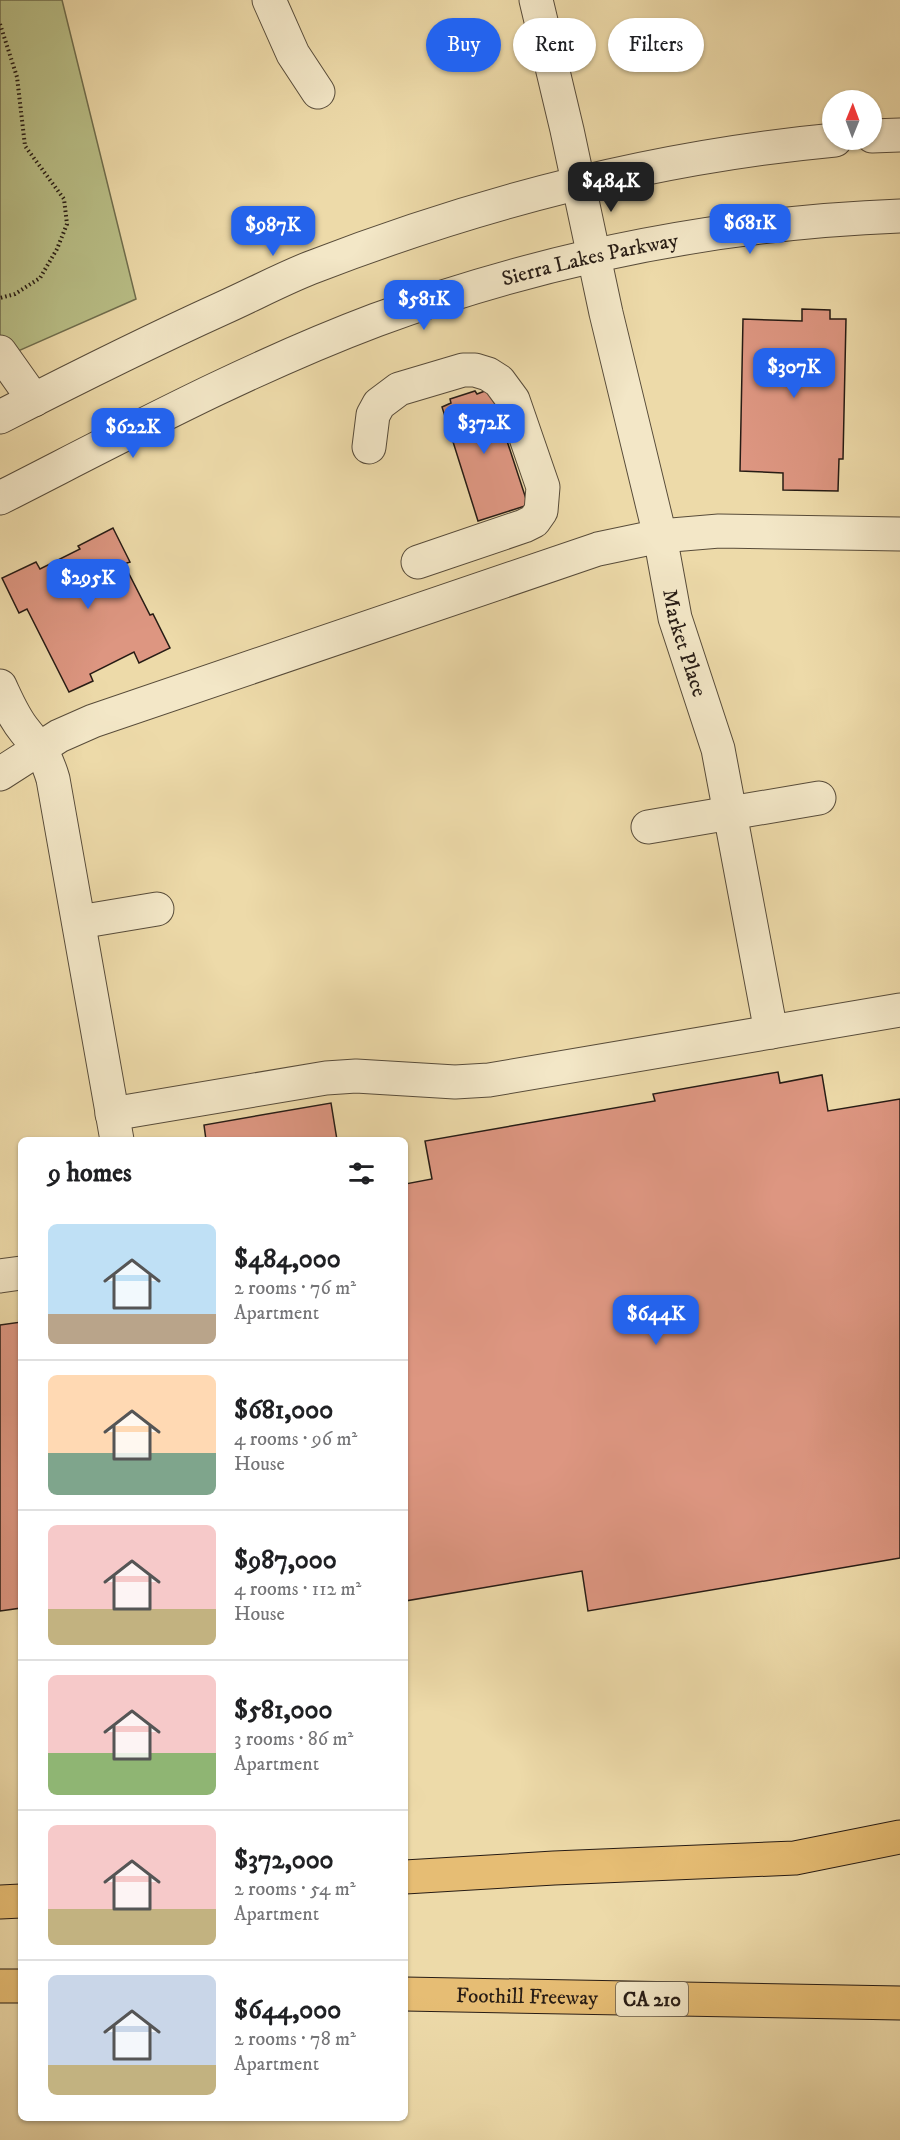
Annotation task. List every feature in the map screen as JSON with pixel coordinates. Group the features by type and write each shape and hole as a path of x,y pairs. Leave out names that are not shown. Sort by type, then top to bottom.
{"highway":[{"path":"408,1877 795,1858 900,1837"},
{"path":"0,1902 18,1901"},
{"path":"0,1986 18,1986"},
{"name":"Foothill Freeway","path":"408,1994 900,2003"},
{"path":"858,2003 900,1997"}],"street":[{"path":"269,0 293,54 318,92"},
{"name":"Market Place","path":"536,0 579,182 606,313 660,536 675,618 718,748 771,1032"},
{"path":"882,136 900,135"},
{"path":"0,417 118,356 307,269 461,214 579,182 707,156 822,142"},
{"name":"Sierra Lakes Parkway","path":"0,498 243,376 356,328 502,278 668,239 840,218 900,216"},
{"path":"0,352 34,400"},
{"path":"369,447 373,415 379,404 399,389 452,372 475,370 499,381 513,400 543,487 541,511 534,521 524,526 418,562"},
{"path":"0,774 40,747 93,721 565,558 609,546 660,536 719,531 900,534"},
{"path":"0,686 24,731 40,747 49,762 54,779 115,1127 326,1077 356,1076 455,1082 489,1080 900,1010"},
{"path":"648,827 819,798"},
{"path":"79,922 158,909"},
{"path":"0,1276 18,1273"}],"path":[{"path":"0,24 17,77 25,146 64,200 67,224 57,249 40,278 15,294 0,298"}],"green space":[{"path":"0,0 62,0 136,299 0,359"}],"building":[{"path":"802,309 830,310 830,319 846,319 843,459 839,459 838,491 783,490 783,473 740,471 743,319 802,321"},
{"path":"490,389 528,505 478,521 442,407 451,403 450,399"},
{"path":"113,528 130,562 124,564 170,648 139,663 134,652 90,674 93,681 69,692 27,609 19,613 2,578 36,562 40,569 80,549 78,546"},
{"path":"778,1072 780,1083 822,1075 828,1111 900,1099 900,1558 588,1611 582,1571 408,1600 408,1183 432,1179 425,1141 655,1101 653,1094"},
{"path":"331,1103 337,1137 206,1137 204,1125"},
{"path":"18,1322 18,1608 0,1611 0,1325"}]}
